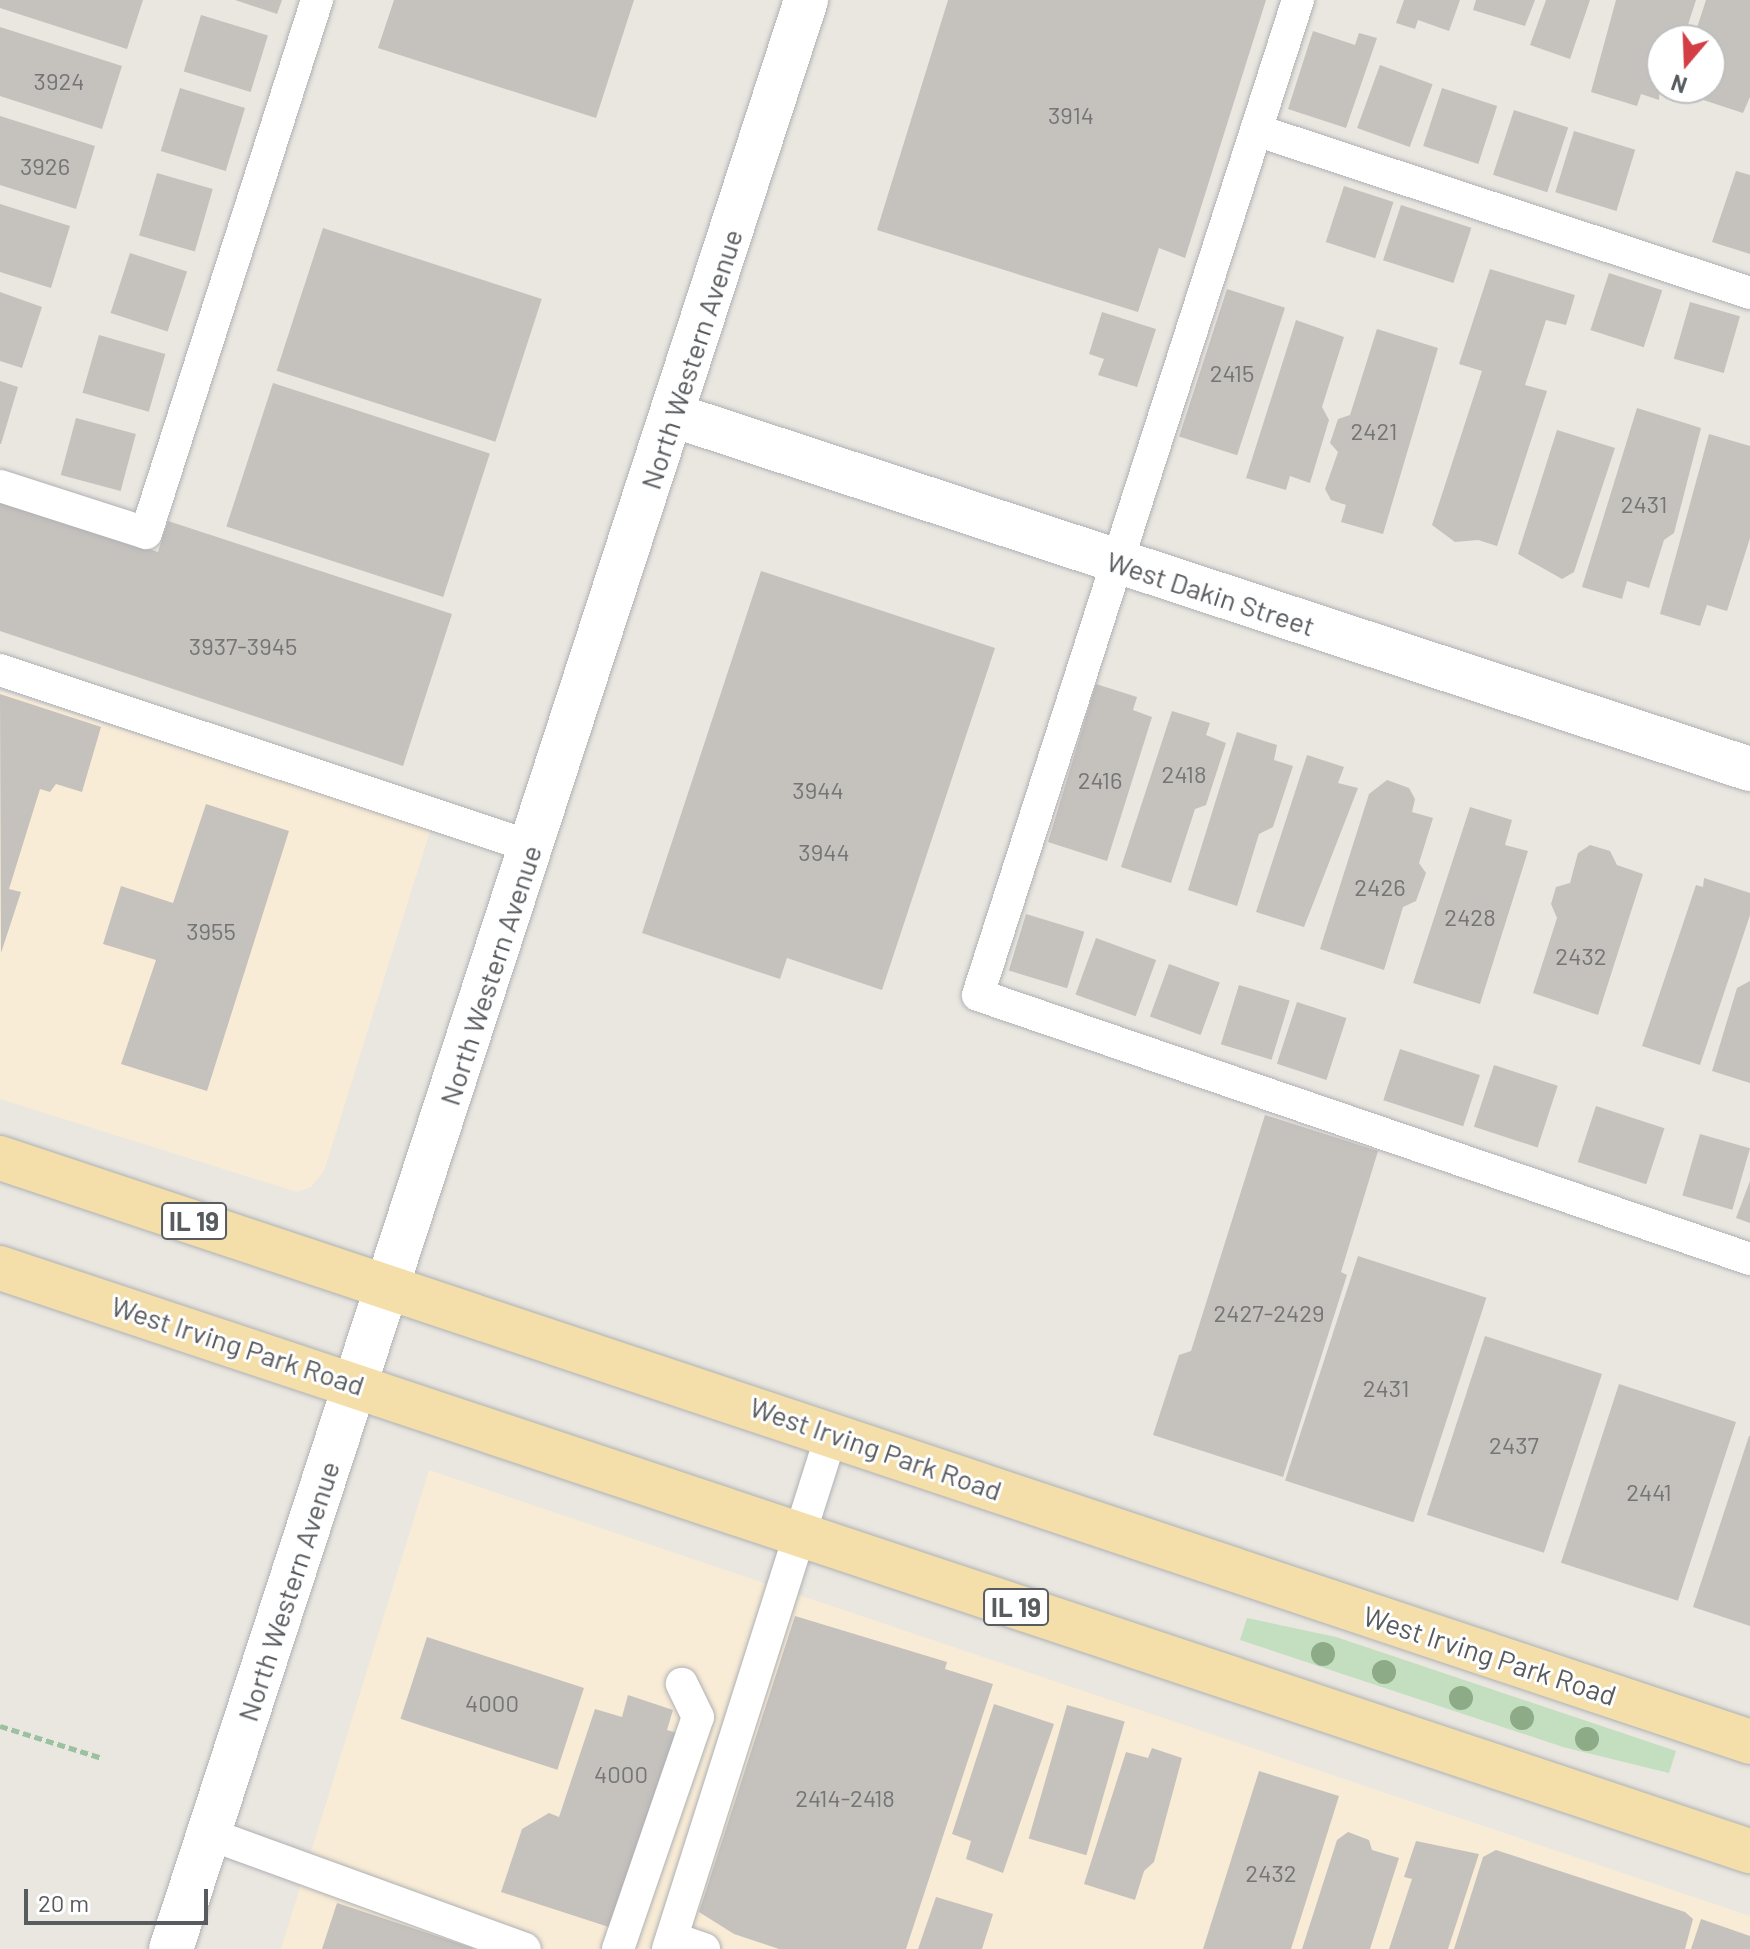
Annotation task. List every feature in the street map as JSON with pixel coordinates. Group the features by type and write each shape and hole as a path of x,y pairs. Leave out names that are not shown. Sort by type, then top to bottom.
{"main road":[{"name":"North Western Avenue","path":"171,1949 806,0"},
{"name":"West Dakin Street","path":"673,415 1750,769"},
{"name":"West Irving Park Road","path":"0,1158 389,1285 1750,1742"},
{"name":"West Irving Park Road","path":"0,1268 355,1383 1750,1851"}],"lane":[{"path":"0,486 146,533 317,0"},
{"path":"1298,0 978,995 1750,1259"},
{"path":"1256,130 1750,293"},
{"path":"0,670 532,847"},
{"path":"704,1949 670,1943 832,1433"},
{"path":"618,1949 698,1717 682,1684"},
{"path":"209,1834 525,1949"}],"path":[{"path":"0,1726 102,1758"}],"shaded area":[{"path":"0,691 431,828 324,1171 311,1187 297,1192 0,1099"},
{"path":"429,1470 1750,1916 1750,1949 281,1949"}],"green space":[{"path":"1247,1618 1336,1637 1676,1751 1669,1773 1563,1747 1240,1640"}],"building":[{"path":"0,0 143,0 127,49 0,8"},
{"path":"235,0 282,0 277,14"},
{"path":"394,0 634,0 596,118 378,48"},
{"path":"948,0 1266,0 1185,258 1159,248 1138,312 877,230"},
{"path":"1404,0 1460,0 1449,31 1418,20 1415,29 1396,23"},
{"path":"1476,0 1535,0 1525,26 1473,10"},
{"path":"1546,0 1590,0 1570,59 1530,45"},
{"path":"1616,0 1696,0 1688,24 1646,24 1646,96 1641,94 1637,106 1591,92"},
{"path":"1706,0 1750,0 1750,97 1743,113 1716,104 1726,104 1726,24 1698,24"},
{"path":"201,15 268,35 251,92 184,71"},
{"path":"0,27 122,66 102,129 0,96"},
{"path":"1313,31 1355,45 1359,33 1377,38 1346,128 1288,109"},
{"path":"1380,65 1433,84 1410,147 1357,128"},
{"path":"180,88 245,108 226,171 161,151"},
{"path":"1442,88 1497,106 1478,164 1423,146"},
{"path":"1514,110 1568,128 1547,192 1493,175"},
{"path":"0,116 95,146 76,209 0,185"},
{"path":"1574,131 1635,150 1616,211 1555,192"},
{"path":"1736,171 1750,175 1750,254 1712,242"},
{"path":"157,173 213,189 195,251 139,235"},
{"path":"1344,186 1393,202 1375,258 1326,242"},
{"path":"0,204 70,226 51,288 0,272"},
{"path":"1401,205 1471,228 1453,283 1383,260"},
{"path":"323,228 542,299 495,442 277,371"},
{"path":"130,253 187,272 168,331 111,313"},
{"path":"1490,269 1575,295 1566,325 1546,320 1525,385 1547,391 1497,546 1478,540 1455,542 1432,525 1482,371 1459,364"},
{"path":"1609,273 1662,290 1644,347 1590,330"},
{"path":"1227,289 1285,308 1237,455 1179,436"},
{"path":"0,292 42,307 22,368 0,361"},
{"path":"1690,302 1740,316 1724,373 1674,359"},
{"path":"1102,312 1156,329 1137,387 1098,375 1104,359 1089,354"},
{"path":"1296,320 1344,337 1322,407 1329,420 1310,483 1290,476 1286,490 1246,478"},
{"path":"1377,329 1438,348 1383,534 1341,522 1346,505 1331,500 1325,489 1338,452 1330,443 1338,419 1350,415"},
{"path":"99,335 165,354 149,412 82,393"},
{"path":"0,381 18,387 1,444 0,444"},
{"path":"273,383 490,453 443,597 226,527"},
{"path":"1637,408 1701,428 1674,533 1664,540 1649,588 1627,581 1622,599 1582,587"},
{"path":"76,418 136,434 121,491 61,475"},
{"path":"1557,430 1615,448 1574,572 1562,579 1518,554"},
{"path":"1709,434 1750,446 1750,538 1727,611 1707,605 1700,626 1660,614"},
{"path":"0,497 158,552 168,521 452,614 403,766 0,631"},
{"path":"761,571 995,648 882,990 787,958 780,979 642,933"},
{"path":"1096,684 1137,697 1133,710 1152,717 1107,861 1048,842"},
{"path":"0,694 101,727 82,792 56,784 50,792 40,789 9,889 21,892 1,953"},
{"path":"1172,711 1210,723 1206,735 1226,743 1206,805 1195,809 1171,883 1121,867"},
{"path":"1237,732 1277,745 1274,760 1293,766 1273,827 1259,834 1237,906 1188,890"},
{"path":"1307,755 1344,767 1338,783 1358,788 1304,927 1256,912"},
{"path":"1387,780 1409,788 1415,799 1412,812 1433,818 1419,863 1426,873 1416,901 1403,907 1384,970 1320,949 1369,794"},
{"path":"206,804 289,831 207,1091 121,1064 156,960 103,944 121,886 173,903"},
{"path":"1470,807 1512,820 1505,845 1528,851 1480,1004 1413,983"},
{"path":"1590,845 1610,851 1617,865 1643,874 1598,1015 1533,993 1557,918 1551,904 1556,887 1570,883 1578,853"},
{"path":"1704,878 1750,893 1750,915 1700,1065 1642,1046 1696,885 1703,887"},
{"path":"1026,914 1084,932 1067,988 1009,970"},
{"path":"1096,938 1156,960 1136,1016 1075,994"},
{"path":"1169,964 1220,982 1201,1035 1150,1017"},
{"path":"1750,981 1750,1083 1712,1071 1737,988"},
{"path":"1239,985 1290,1000 1272,1060 1221,1044"},
{"path":"1297,1002 1346,1018 1326,1080 1277,1064"},
{"path":"1400,1049 1480,1075 1463,1126 1383,1100"},
{"path":"1494,1065 1558,1086 1538,1148 1474,1127"},
{"path":"1596,1106 1664,1128 1646,1184 1578,1162"},
{"path":"1265,1115 1378,1151 1341,1272 1347,1275 1283,1477 1153,1435 1179,1355 1191,1351"},
{"path":"1700,1134 1750,1148 1732,1210 1682,1196"},
{"path":"1750,1181 1750,1223 1736,1218"},
{"path":"1358,1256 1486,1298 1413,1522 1285,1480"},
{"path":"1485,1336 1602,1374 1544,1553 1427,1515"},
{"path":"1619,1384 1736,1422 1678,1601 1561,1563"},
{"path":"1750,1436 1750,1626 1693,1607"},
{"path":"795,1616 947,1662 945,1669 993,1684 906,1949 779,1949 734,1934 699,1912"},
{"path":"427,1637 584,1688 557,1770 400,1719"},
{"path":"628,1695 673,1710 667,1730 681,1734 618,1930 501,1892 522,1829 549,1813 559,1817 595,1709 622,1717"},
{"path":"994,1704 1054,1724 1003,1873 966,1859 971,1841 952,1834"},
{"path":"1067,1705 1125,1722 1086,1855 1029,1839"},
{"path":"1152,1748 1182,1758 1154,1862 1144,1871 1135,1900 1084,1884 1126,1752 1148,1758"},
{"path":"1259,1771 1339,1796 1291,1949 1203,1949"},
{"path":"1348,1832 1369,1840 1372,1850 1399,1858 1370,1949 1302,1949 1337,1840"},
{"path":"1416,1841 1479,1854 1448,1949 1389,1949 1412,1879 1404,1877"},
{"path":"1496,1850 1685,1912 1693,1919 1685,1949 1454,1949 1483,1857"},
{"path":"936,1897 993,1914 982,1949 918,1949"},
{"path":"337,1903 473,1948 473,1949 322,1949"},
{"path":"1701,1919 1750,1936 1750,1949 1691,1949"}]}
